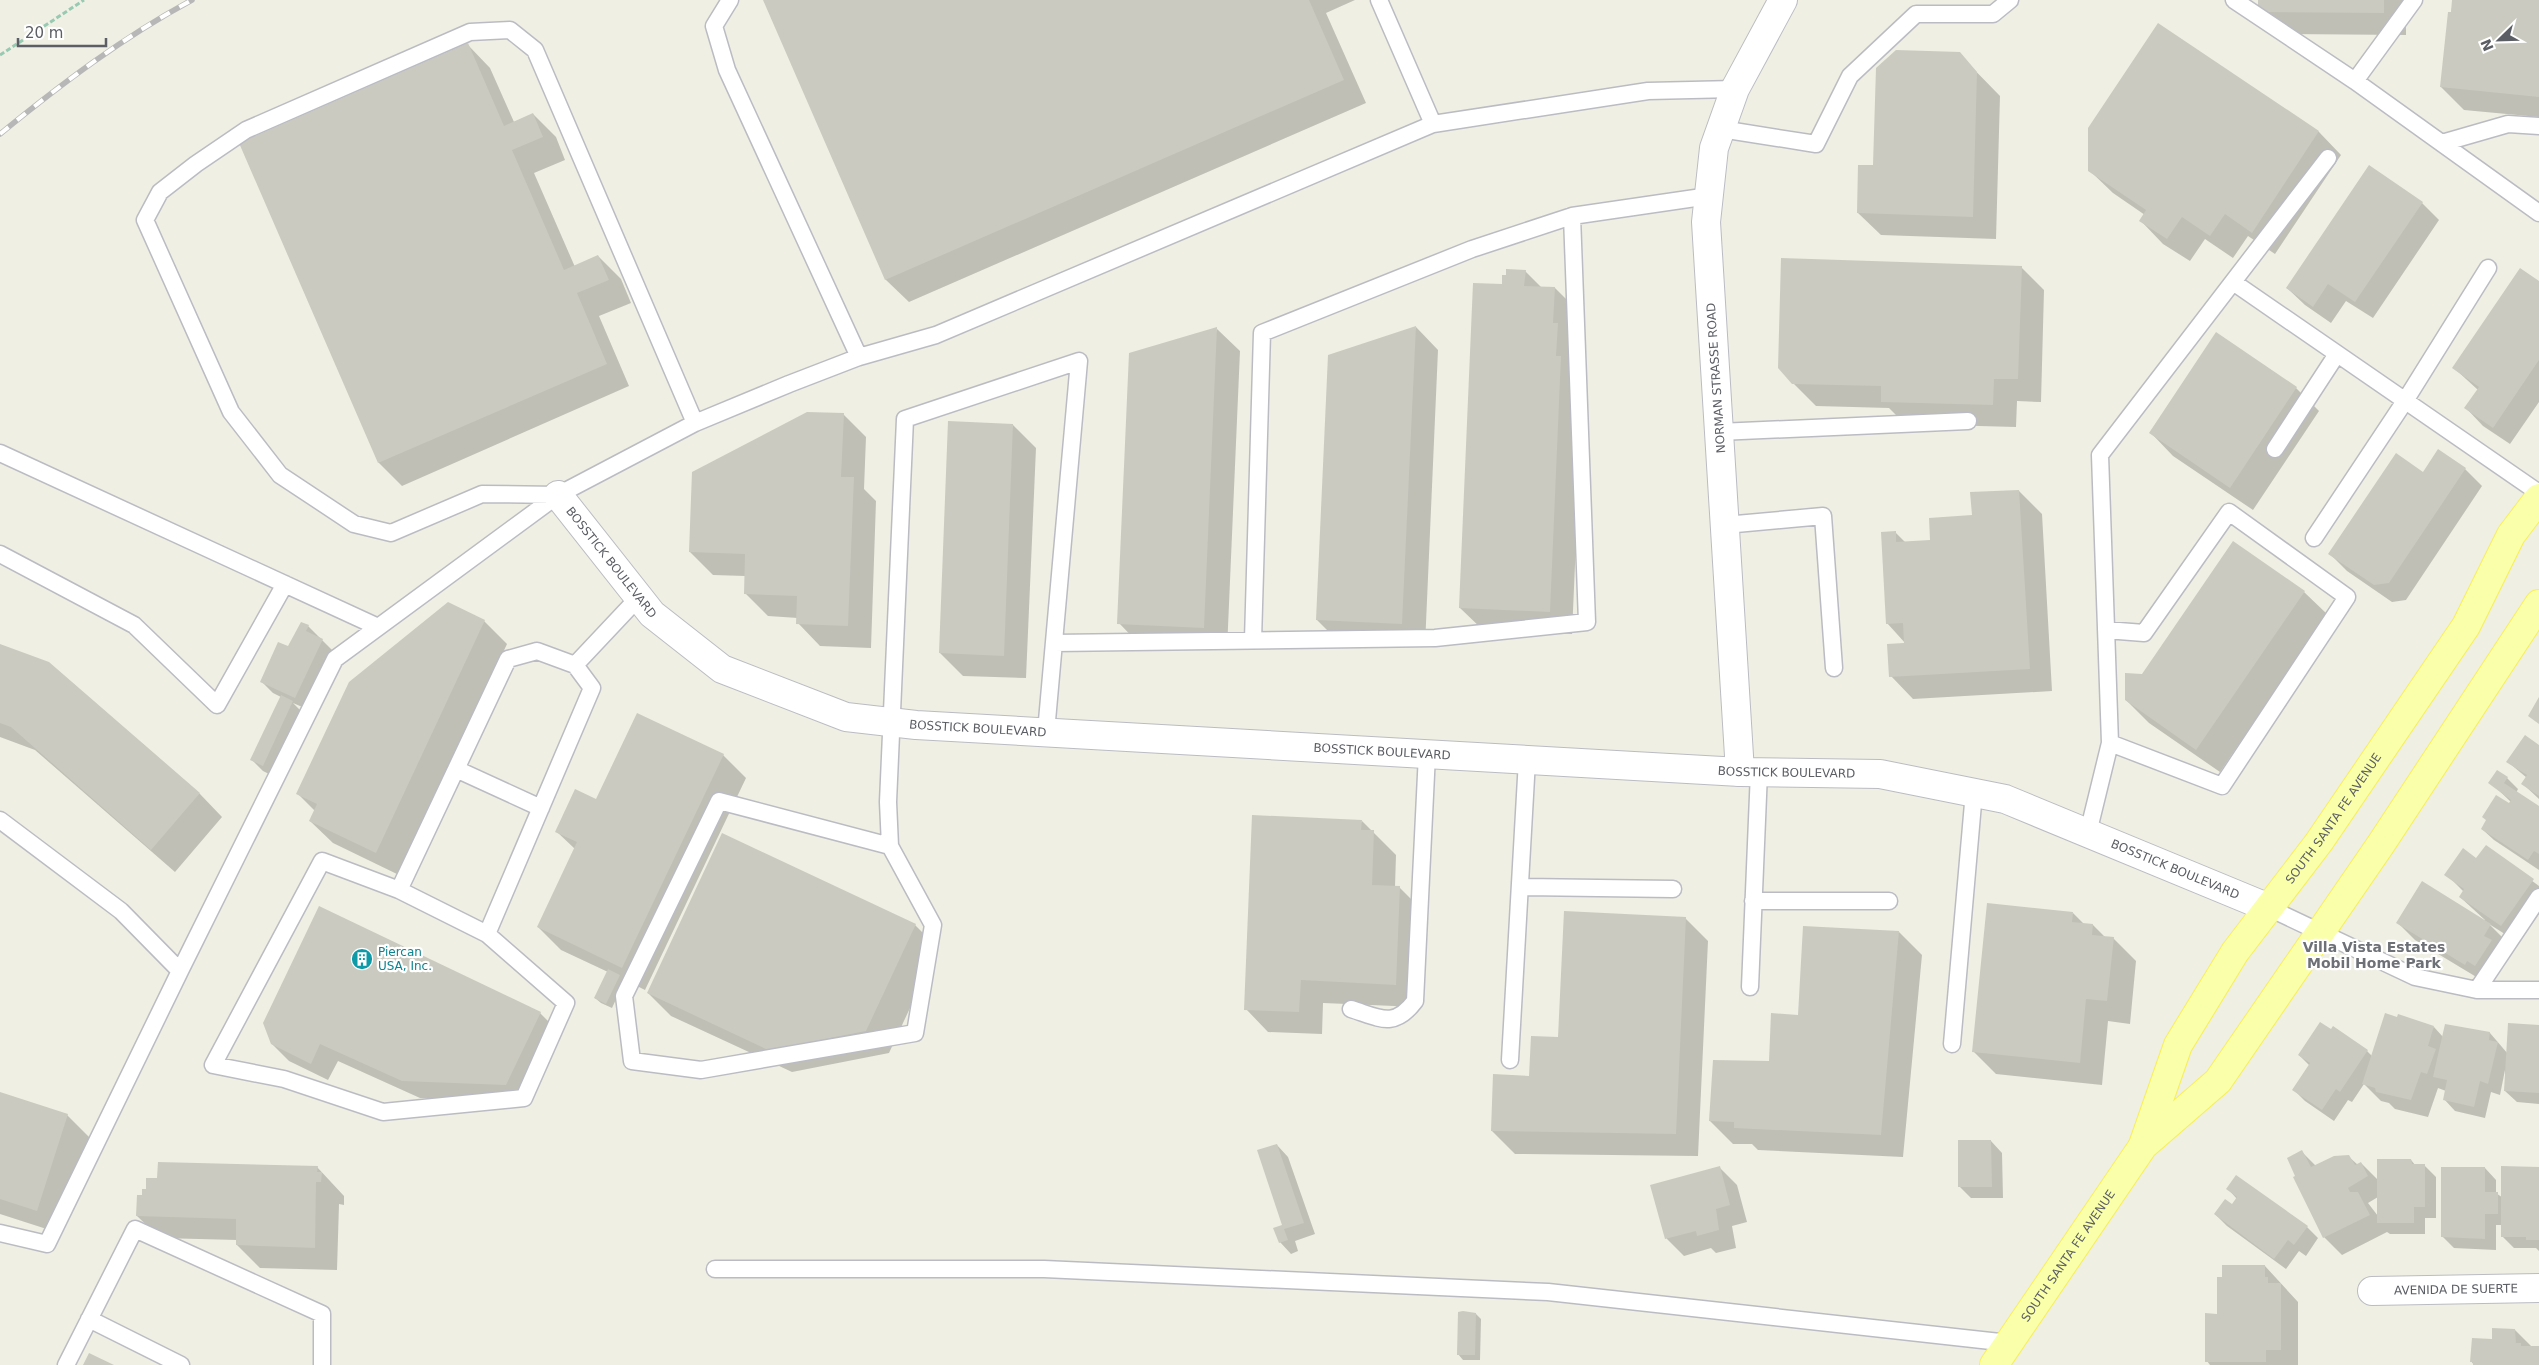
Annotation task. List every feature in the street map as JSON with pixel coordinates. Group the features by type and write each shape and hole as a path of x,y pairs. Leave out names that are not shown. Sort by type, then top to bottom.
{"main road":[{"name":"SOUTH SANTA FE AVENUE","path":"2143,1146 2178,1045 2235,952 2319,842 2466,626 2511,535 2539,498"},
{"name":"SOUTH SANTA FE AVENUE","path":"1994,1365 2143,1146 2218,1081 2381,844 2539,604"}],"street":[{"name":"NORMAN STRASSE ROAD","path":"1750,772 1725,525 1706,222 1714,148 1735,89 1783,0"},
{"name":"BOSSTICK BOULEVARD","path":"558,495 652,614 722,668 846,718 1046,732 1527,760 1750,772 1880,774 2005,799 2268,908"},
{"name":"AVENIDA DE SUERTE","path":"2372,1291 2539,1288"}],"lane":[{"path":"730,0 714,26 727,70 859,357"},
{"path":"1379,0 1433,124"},
{"path":"1721,129 1816,144 1850,76 1916,14 1993,14 2010,0"},
{"path":"2234,0 2355,81 2539,213"},
{"path":"2355,81 2414,0"},
{"path":"558,495 482,494 391,534 354,524 280,475 231,412 145,220 160,192 196,164 246,130 470,32 510,30 535,50 695,423"},
{"path":"0,1233 47,1244 335,660 558,495 695,423 859,357 936,335 1433,124 1648,92 1735,89"},
{"path":"2442,143 2508,124 2539,126"},
{"path":"2088,833 2110,743 2100,456 2328,158"},
{"path":"1253,640 1262,333 1472,249 1572,216 1709,196"},
{"path":"1054,643 1436,638 1587,622 1572,216"},
{"path":"2314,538 2405,401 2488,268"},
{"path":"2233,282 2539,494"},
{"path":"2275,449 2338,354"},
{"path":"890,846 720,801 624,996 632,1061 701,1070 915,1033 932,925 890,846 888,802 905,419 1079,361 1046,732"},
{"path":"1719,432 1968,421"},
{"path":"0,452 378,627"},
{"path":"2106,630 2144,633 2229,512 2347,597 2222,786 2110,743"},
{"path":"1725,525 1823,516 1834,668"},
{"path":"0,554 134,625 217,705 285,584"},
{"path":"575,665 639,597"},
{"path":"399,890 508,659 537,651 575,665 592,688 487,934"},
{"path":"1351,1009 1390,1020 1405,1014 1415,1001 1428,754"},
{"path":"1510,1060 1527,760"},
{"path":"456,769 541,808"},
{"path":"1750,772 1753,901 1750,987"},
{"path":"1952,1044 1974,792"},
{"path":"0,820 121,910 180,971"},
{"path":"322,861 399,890 487,934 566,1003 524,1098 383,1112 284,1079 213,1065 322,861"},
{"path":"1520,888 1673,889"},
{"path":"2478,990 2539,897"},
{"path":"1753,901 1889,901"},
{"path":"2268,908 2415,977 2478,990 2539,990"},
{"path":"66,1365 135,1229 322,1314 322,1365"},
{"path":"715,1269 1044,1269 1548,1292 2009,1343"},
{"path":"89,1319 180,1365"}],"path":[{"path":"0,55 84,0"}],"building":[{"path":"763,0 1309,0 1344,80 885,280"},
{"path":"2258,0 2384,0 2384,13 2258,12"},
{"path":"2452,0 2539,0 2539,97 2440,87 2448,12 2451,12"},
{"path":"2158,23 2319,131 2252,233 2225,214 2210,236 2182,217 2167,239 2139,221 2146,210 2088,171 2088,128"},
{"path":"468,43 504,126 533,113 543,137 512,150 564,270 598,255 609,280 577,293 607,364 378,463 239,143"},
{"path":"1896,50 1960,52 1977,72 1973,217 1857,213 1858,165 1873,165 1876,68"},
{"path":"2369,165 2423,202 2355,302 2328,284 2313,307 2286,288"},
{"path":"1781,258 2022,266 2018,379 1994,379 1993,405 1881,402 1881,386 1792,384 1778,368"},
{"path":"2520,268 2539,281 2539,360 2493,428 2464,408 2479,387 2452,368"},
{"path":"1506,269 1526,270 1524,286 1555,287 1553,323 1558,323 1556,356 1561,356 1550,612 1459,608 1473,283 1502,284 1502,275 1506,275"},
{"path":"1416,326 1402,624 1316,620 1328,355"},
{"path":"1217,327 1204,628 1117,624 1129,353"},
{"path":"2216,332 2297,387 2230,488 2149,433"},
{"path":"807,412 844,413 841,477 854,477 848,626 796,624 797,596 744,594 745,554 689,552 692,472"},
{"path":"948,421 1013,424 1004,656 939,653"},
{"path":"2438,449 2466,468 2389,583 2374,585 2328,554 2396,453 2423,472"},
{"path":"2019,490 2030,669 1889,677 1887,644 1904,643 1903,623 1886,624 1881,532 1896,531 1896,542 1930,540 1929,518 1972,515 1970,492"},
{"path":"2233,541 2305,591 2196,750 2125,700 2125,673 2142,674"},
{"path":"448,602 485,620 376,853 309,821 317,804 296,794 349,682"},
{"path":"301,622 309,625 306,631 323,639 295,698 260,682 278,642 288,646"},
{"path":"0,644 49,662 200,793 151,850 11,727 0,723"},
{"path":"281,695 293,701 263,766 250,760"},
{"path":"2539,697 2539,724 2528,716"},
{"path":"637,713 724,754 622,968 537,927 577,842 555,832 575,789 596,799"},
{"path":"2525,735 2539,745 2539,796 2521,784 2527,775 2506,762"},
{"path":"2497,770 2508,777 2504,783 2539,806 2539,854 2534,851 2528,860 2481,829 2486,820 2482,817 2496,795 2509,803 2511,800 2488,783"},
{"path":"1252,815 1362,820 1361,830 1374,830 1372,885 1400,886 1396,985 1301,980 1299,1012 1244,1010"},
{"path":"722,833 916,924 866,1031 768,1050 647,993"},
{"path":"2486,845 2534,879 2501,926 2459,897 2464,889 2444,875 2463,848 2476,858"},
{"path":"2422,881 2491,924 2484,936 2492,940 2475,966 2467,961 2465,965 2396,923"},
{"path":"1987,903 2073,912 2072,922 2093,924 2092,935 2114,937 2107,1001 2086,999 2080,1063 1972,1052"},
{"name":"Piercan USA, Inc.","path":"319,906 541,1012 506,1085 402,1081 320,1044 311,1064 271,1044 263,1023"},
{"path":"1564,911 1686,917 1676,1134 1491,1131 1493,1074 1529,1076 1531,1036 1558,1037"},
{"path":"1803,926 1899,931 1881,1135 1734,1128 1734,1122 1709,1121 1713,1060 1769,1061 1771,1013 1798,1015"},
{"path":"608,969 620,975 606,1004 594,998"},
{"path":"2385,1013 2397,1017 2398,1014 2434,1026 2428,1046 2436,1049 2427,1074 2421,1072 2411,1100 2376,1092 2375,1088 2362,1084"},
{"path":"2320,1022 2331,1029 2333,1026 2368,1050 2340,1092 2336,1089 2322,1110 2292,1090 2310,1063 2298,1055"},
{"path":"2508,1023 2539,1025 2539,1093 2504,1091"},
{"path":"2445,1024 2490,1032 2489,1040 2498,1042 2488,1084 2480,1081 2474,1107 2443,1100 2447,1080 2433,1077"},
{"path":"0,1092 68,1114 37,1211 0,1199"},
{"path":"1958,1140 1991,1140 1992,1187 1958,1187"},
{"path":"1277,1144 1304,1223 1284,1229 1288,1240 1279,1243 1273,1228 1282,1225 1257,1150"},
{"path":"2302,1150 2311,1167 2334,1156 2349,1155 2355,1165 2361,1162 2368,1176 2348,1188 2350,1192 2358,1192 2370,1215 2323,1238 2293,1177 2295,1176 2287,1158"},
{"path":"2377,1159 2411,1159 2412,1164 2425,1164 2425,1207 2414,1207 2414,1223 2377,1223"},
{"path":"158,1162 318,1166 317,1172 322,1172 321,1182 316,1182 315,1248 236,1245 236,1219 136,1216 137,1195 142,1195 142,1189 146,1189 146,1178 157,1178"},
{"path":"1720,1166 1730,1205 1716,1209 1719,1230 1697,1236 1696,1231 1665,1239 1650,1185"},
{"path":"2501,1166 2539,1167 2539,1240 2526,1240 2526,1237 2501,1237"},
{"path":"2441,1167 2485,1167 2485,1192 2498,1192 2498,1214 2485,1214 2485,1239 2441,1237"},
{"path":"2236,1175 2308,1226 2294,1245 2288,1240 2274,1259 2214,1214 2225,1199 2232,1204 2237,1197 2226,1189"},
{"path":"2222,1265 2265,1265 2265,1277 2268,1277 2268,1283 2281,1283 2281,1350 2266,1350 2266,1362 2205,1362 2205,1313 2217,1314 2217,1277 2222,1277"},
{"path":"1458,1312 1476,1313 1475,1355 1457,1355"},
{"path":"2492,1328 2515,1329 2516,1343 2521,1343 2521,1346 2539,1346 2539,1365 2473,1365 2473,1362 2470,1362 2472,1338 2492,1339"},
{"path":"89,1353 114,1365 83,1365"}],"railway":[{"path":"0,134 93,62 166,14 192,0"}],"place":[{"name":"Piercan USA, Inc.","path":"362,959"}],"district":[{"name":"Villa Vista Estates Mobil Home Park","path":"2374,956"}]}
